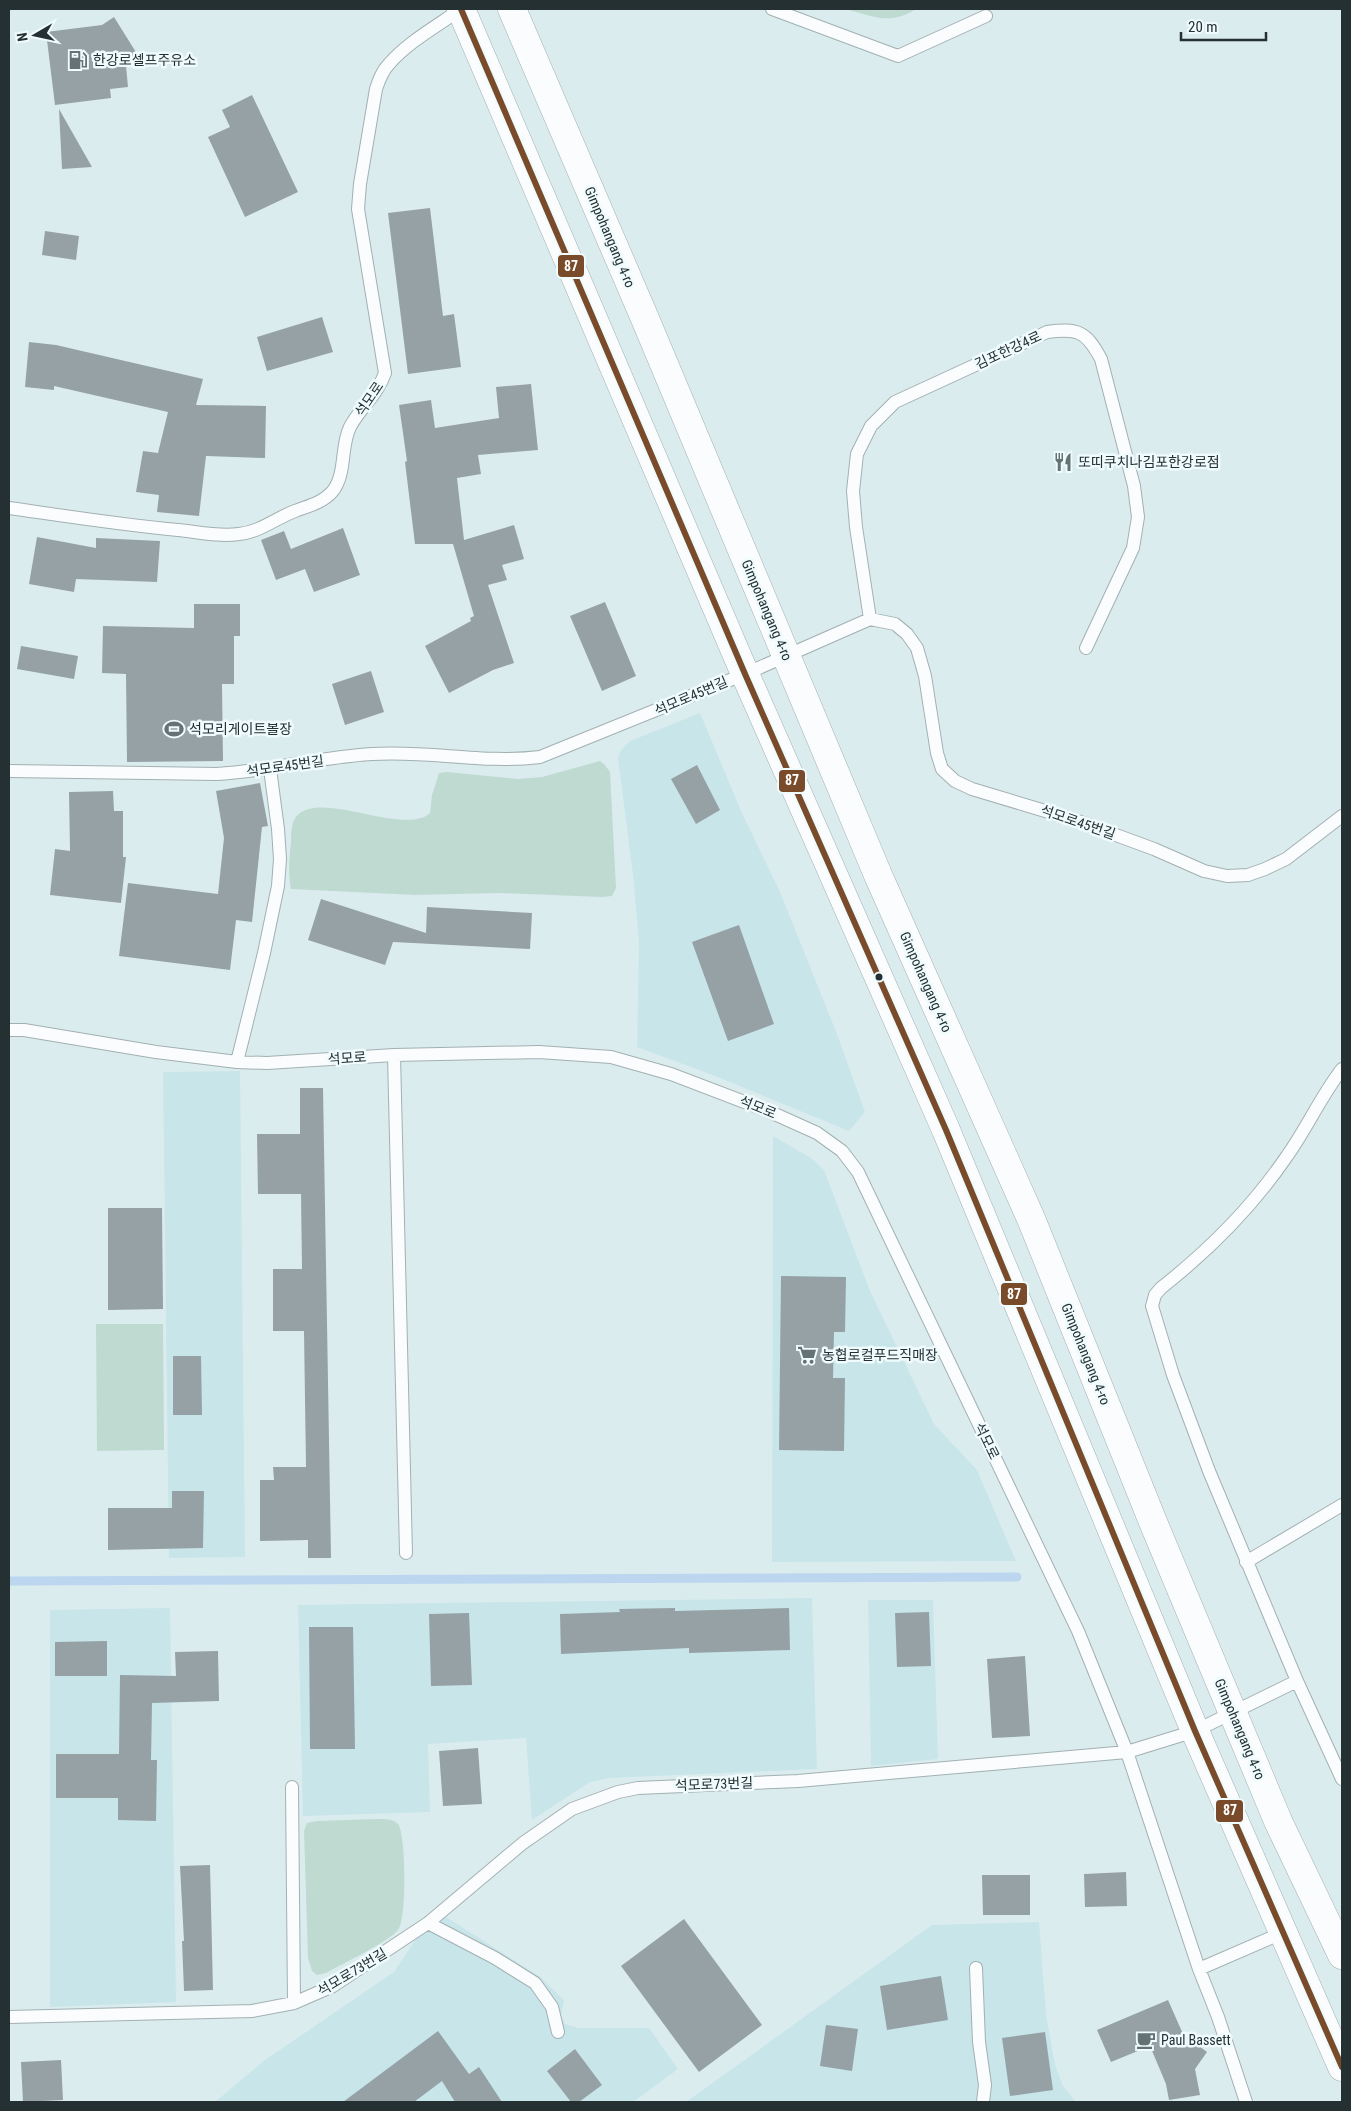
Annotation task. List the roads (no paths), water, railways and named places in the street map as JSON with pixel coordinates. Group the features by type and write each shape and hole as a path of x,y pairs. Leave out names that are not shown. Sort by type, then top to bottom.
{"street":[{"path":"461,9 745,674 946,1130 1195,1731 1342,2067"},
{"name":"Gimpohangang 4-ro","path":"512,9 878,874 1032,1221 1153,1522 1278,1821 1342,1955"}],"lane":[{"name":"석모로","path":"9,508 149,528 225,535 240,534 265,526 286,514 314,504 331,494 340,475 350,427 378,387 385,373 358,209 360,184 376,89 381,75 389,64 405,49 461,9"},
{"path":"772,9 898,56 986,16"},
{"name":"김포한강4로","path":"870,619 856,527 853,491 857,454 871,426 895,402 1047,332 1070,329 1091,340 1101,359 1134,486 1138,517 1132,548 1086,648"},
{"name":"석모로45번길","path":"9,771 217,774 270,769 372,754 416,753 517,760 540,758 745,674 870,619 895,624 907,634 918,648 925,676 937,753 942,769 955,781 972,789 1075,820 1204,871 1227,876 1248,875 1279,862 1342,816"},
{"path":"237,1062 264,954 278,886 280,859 278,829 270,769"},
{"name":"석모로","path":"9,1030 24,1030 156,1052 267,1064 394,1055 539,1052 610,1057 671,1074 768,1110 817,1133 842,1151 858,1172 1066,1604 1127,1752 1246,2102"},
{"path":"394,1055 406,1553"},
{"path":"1342,1069 1287,1157 1213,1243 1161,1288 1155,1295 1152,1306 1173,1375 1246,1562 1297,1682 1342,1779"},
{"path":"1246,1562 1342,1505"},
{"name":"석모로73번길","path":"9,2017 252,2011 294,2003 333,1986 428,1923 523,1843 572,1809 618,1792 664,1786 808,1780 1127,1752 1195,1731 1297,1682"},
{"name":"석모로73번길","path":"292,1787 294,2003"},
{"path":"428,1923 495,1958 535,1983 552,2007 558,2032"},
{"path":"1199,1968 1282,1933"},
{"path":"976,1968 979,2042 985,2085 983,2102"}],"waterway":[{"path":"9,1581 1017,1577"}],"place":[{"name":"한강로셀프주유소","path":"78,60"},
{"name":"또띠쿠치나김포한강로점","path":"1063,462"},
{"name":"석모리게이트볼장","path":"174,729"},
{"name":"농협로컬푸드직매장","path":"807,1355"},
{"name":"Paul Bassett","path":"1146,2040"}]}
